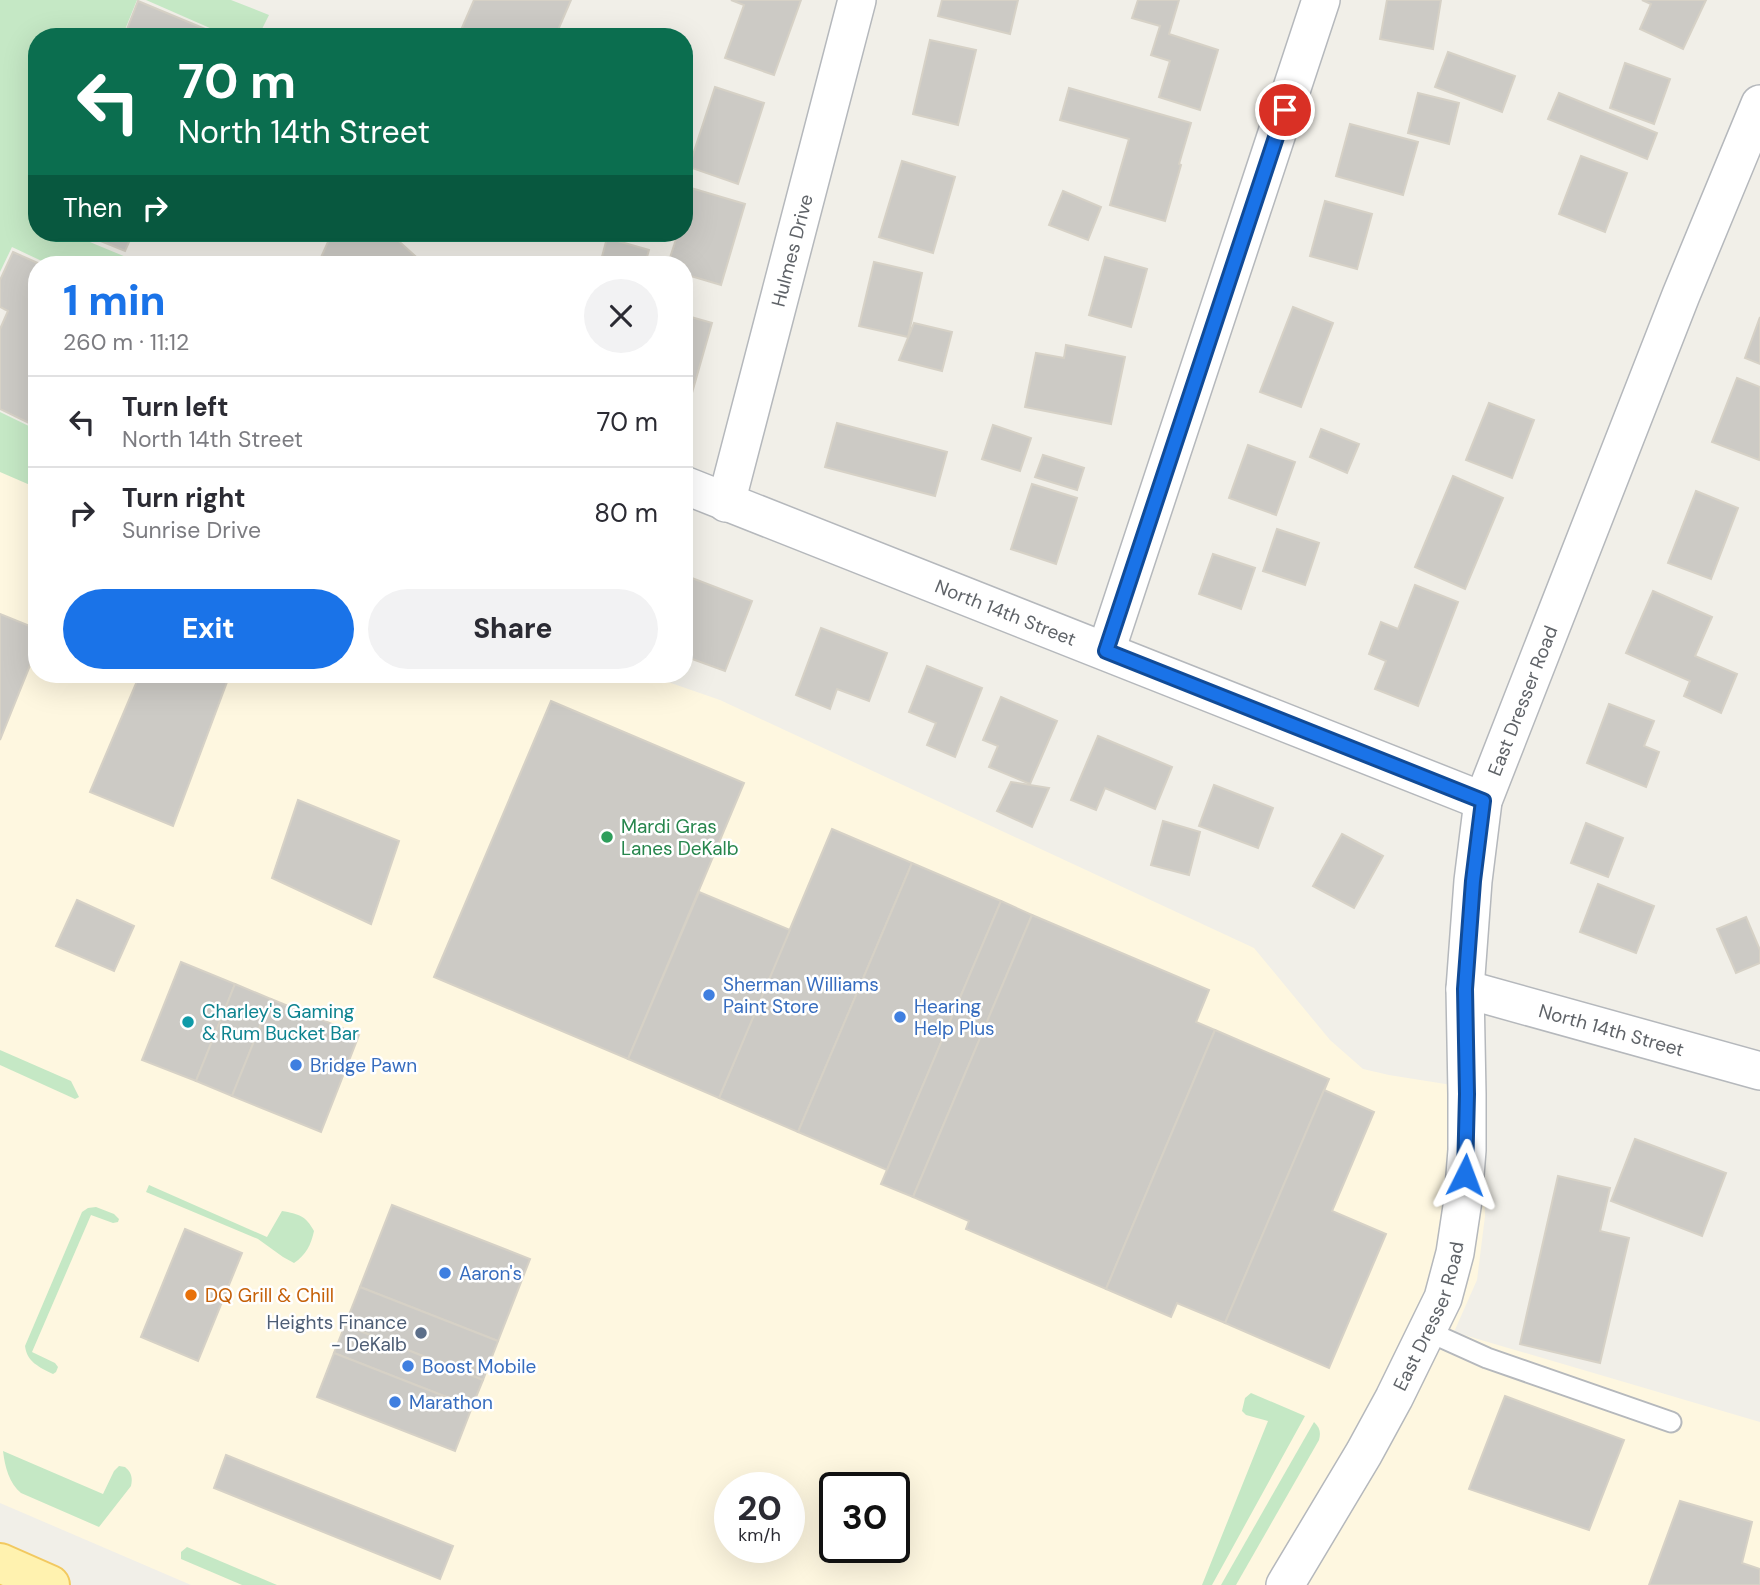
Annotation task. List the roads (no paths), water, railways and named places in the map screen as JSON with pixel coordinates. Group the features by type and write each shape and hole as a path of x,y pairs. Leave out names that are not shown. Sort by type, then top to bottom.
{"main road":[{"path":"0,1563 51,1585"}],"street":[{"name":"Hulmes Drive","path":"726,503 857,0"},
{"path":"1106,651 1321,0"},
{"name":"East Dresser Road","path":"1285,1585 1375,1433 1443,1298 1455,1253 1463,1200 1467,1094 1465,989 1473,881 1483,801 1681,295 1751,155 1760,104"},
{"name":"North 14th Street","path":"693,489 1483,801"},
{"name":"North 14th Street","path":"1465,989 1760,1071"}],"lane":[{"path":"1427,1331 1487,1358 1671,1422"}],"place":[{"name":"Mardi Gras Lanes DeKalb","path":"607,837"},
{"name":"Sherman Williams Paint Store","path":"709,995"},
{"name":"Hearing Help Plus","path":"900,1017"},
{"name":"Charley's Gaming & Rum Bucket Bar","path":"188,1022"},
{"name":"Bridge Pawn","path":"296,1065"},
{"name":"Aaron's","path":"445,1273"},
{"name":"DQ Grill & Chill","path":"191,1295"},
{"name":"Heights Finance - DeKalb","path":"421,1333"},
{"name":"Boost Mobile","path":"408,1366"},
{"name":"Marathon","path":"395,1402"}]}
